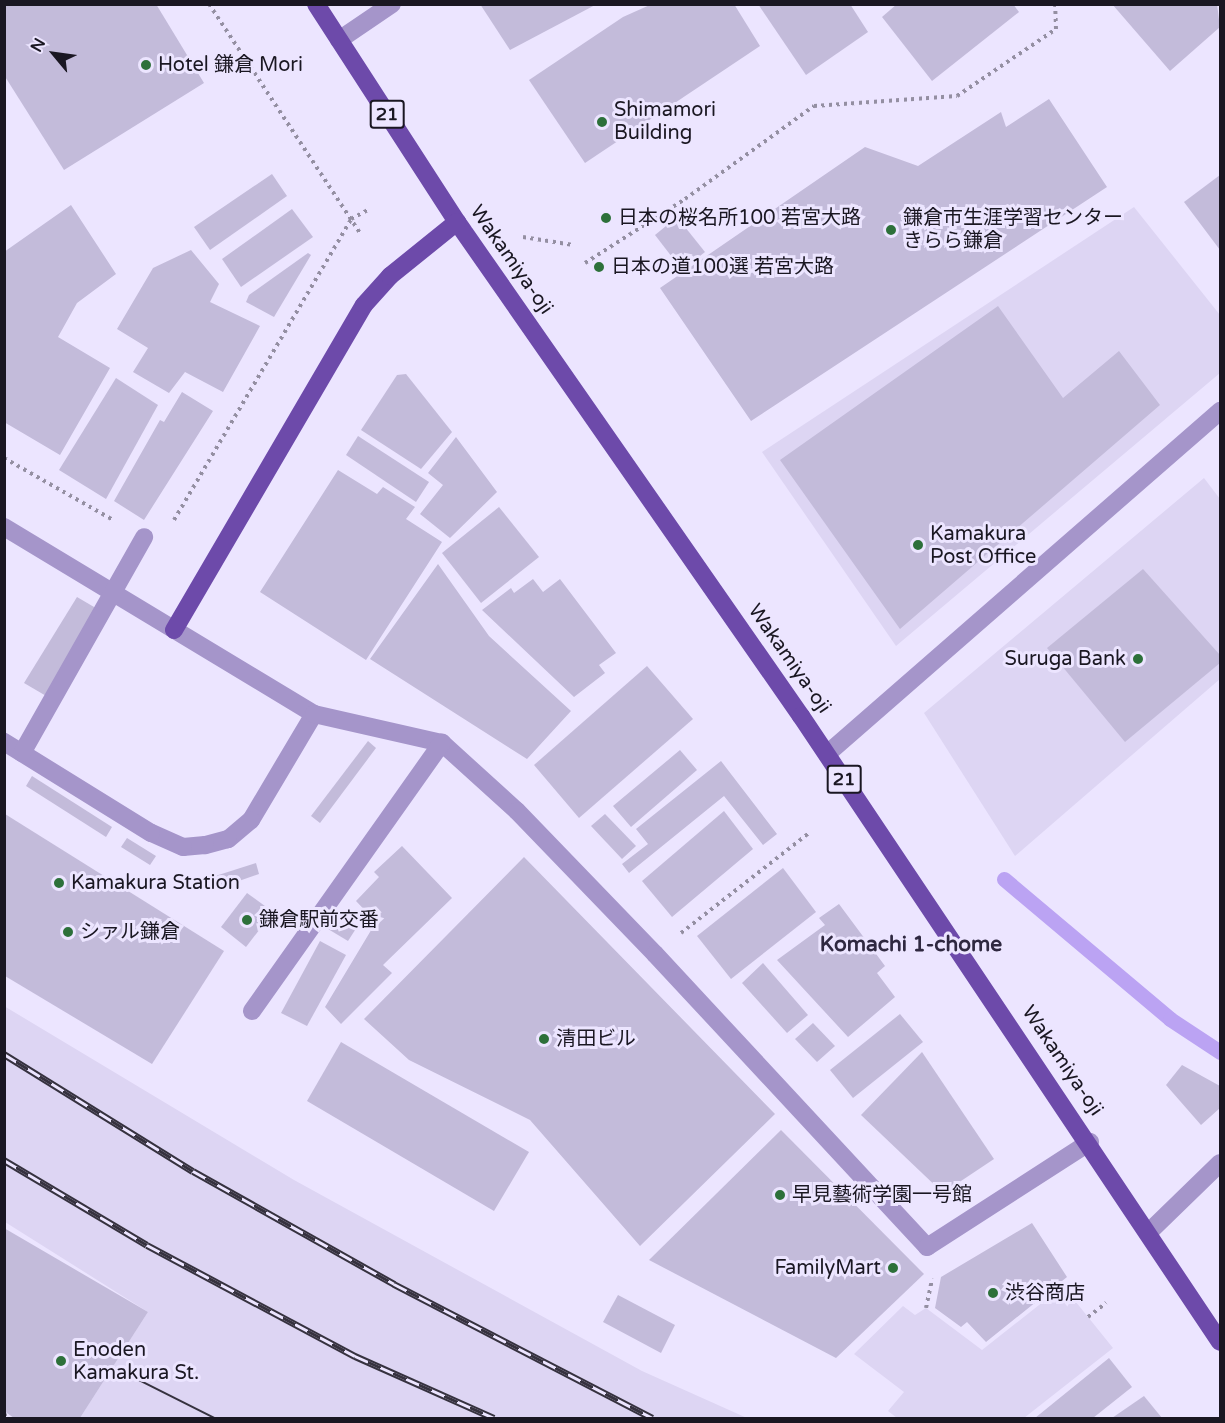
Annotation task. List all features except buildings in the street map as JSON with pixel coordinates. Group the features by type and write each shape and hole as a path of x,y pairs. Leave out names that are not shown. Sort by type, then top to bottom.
{"main road":[{"name":"Wakamiya-oji","path":"316,4 457,222 827,754 1090,1142 1221,1342"},
{"path":"174,630 364,305 390,276 457,222"}],"street":[{"path":"339,40 392,4"},
{"path":"827,754 1221,411"},
{"path":"4,527 314,714 442,742 517,811 655,954 927,1247 1090,1142"},
{"path":"22,753 144,537"},
{"path":"4,742 151,833 183,847 205,845 228,839 251,820 314,714"},
{"path":"252,1011 442,742"},
{"path":"1149,1232 1221,1163"}],"path":[{"path":"210,4 360,233"},
{"path":"585,263 685,199 814,106 957,96 1056,29 1055,4"},
{"path":"4,458 144,537 173,522 351,219 368,210"},
{"path":"522,237 573,245"},
{"path":"655,954 809,833"},
{"path":"926,1308 933,1276"},
{"path":"1088,1317 1106,1303"},
{"path":"4,1414 9,1419"}],"shaded area":[{"name":"Kamakura Post Office","path":"1134,207 1220,315 1220,373 896,646 762,452"},
{"path":"1204,478 1220,499 1220,679 1015,856 924,713"},
{"path":"4,1006 294,1180 642,1371 747,1418 80,1418 148,1312 5,1222"},
{"path":"1063,1286 1113,1348 1024,1418 897,1418 888,1411 904,1392 854,1354 903,1306 915,1315 926,1308 982,1350"}],"waterway":[{"path":"1004,879 1170,1019 1220,1052"}],"tram line":[{"path":"127,1374 215,1418"}],"railway":[{"path":"4,1054 193,1171 394,1284 652,1418"},
{"path":"4,1160 147,1245 355,1356 494,1418"}],"place":[{"name":"Hotel 鎌倉 Mori","path":"146,65"},
{"name":"Shimamori Building","path":"602,122"},
{"name":"日本の桜名所100 若宮大路","path":"606,218"},
{"name":"鎌倉市生涯学習センター きらら鎌倉","path":"891,230"},
{"name":"日本の道100選 若宮大路","path":"599,267"},
{"name":"Kamakura Post Office","path":"918,545"},
{"name":"Suruga Bank","path":"1138,659"},
{"name":"Kamakura Station","path":"59,883"},
{"name":"鎌倉駅前交番","path":"247,920"},
{"name":"シァル鎌倉","path":"68,932"},
{"name":"清田ビル","path":"544,1039"},
{"name":"早見藝術学園一号館","path":"780,1195"},
{"name":"FamilyMart","path":"893,1268"},
{"name":"渋谷商店","path":"993,1293"},
{"name":"Enoden Kamakura St.","path":"61,1361"}],"district":[{"name":"Komachi 1-chome","path":"911,945"}]}
